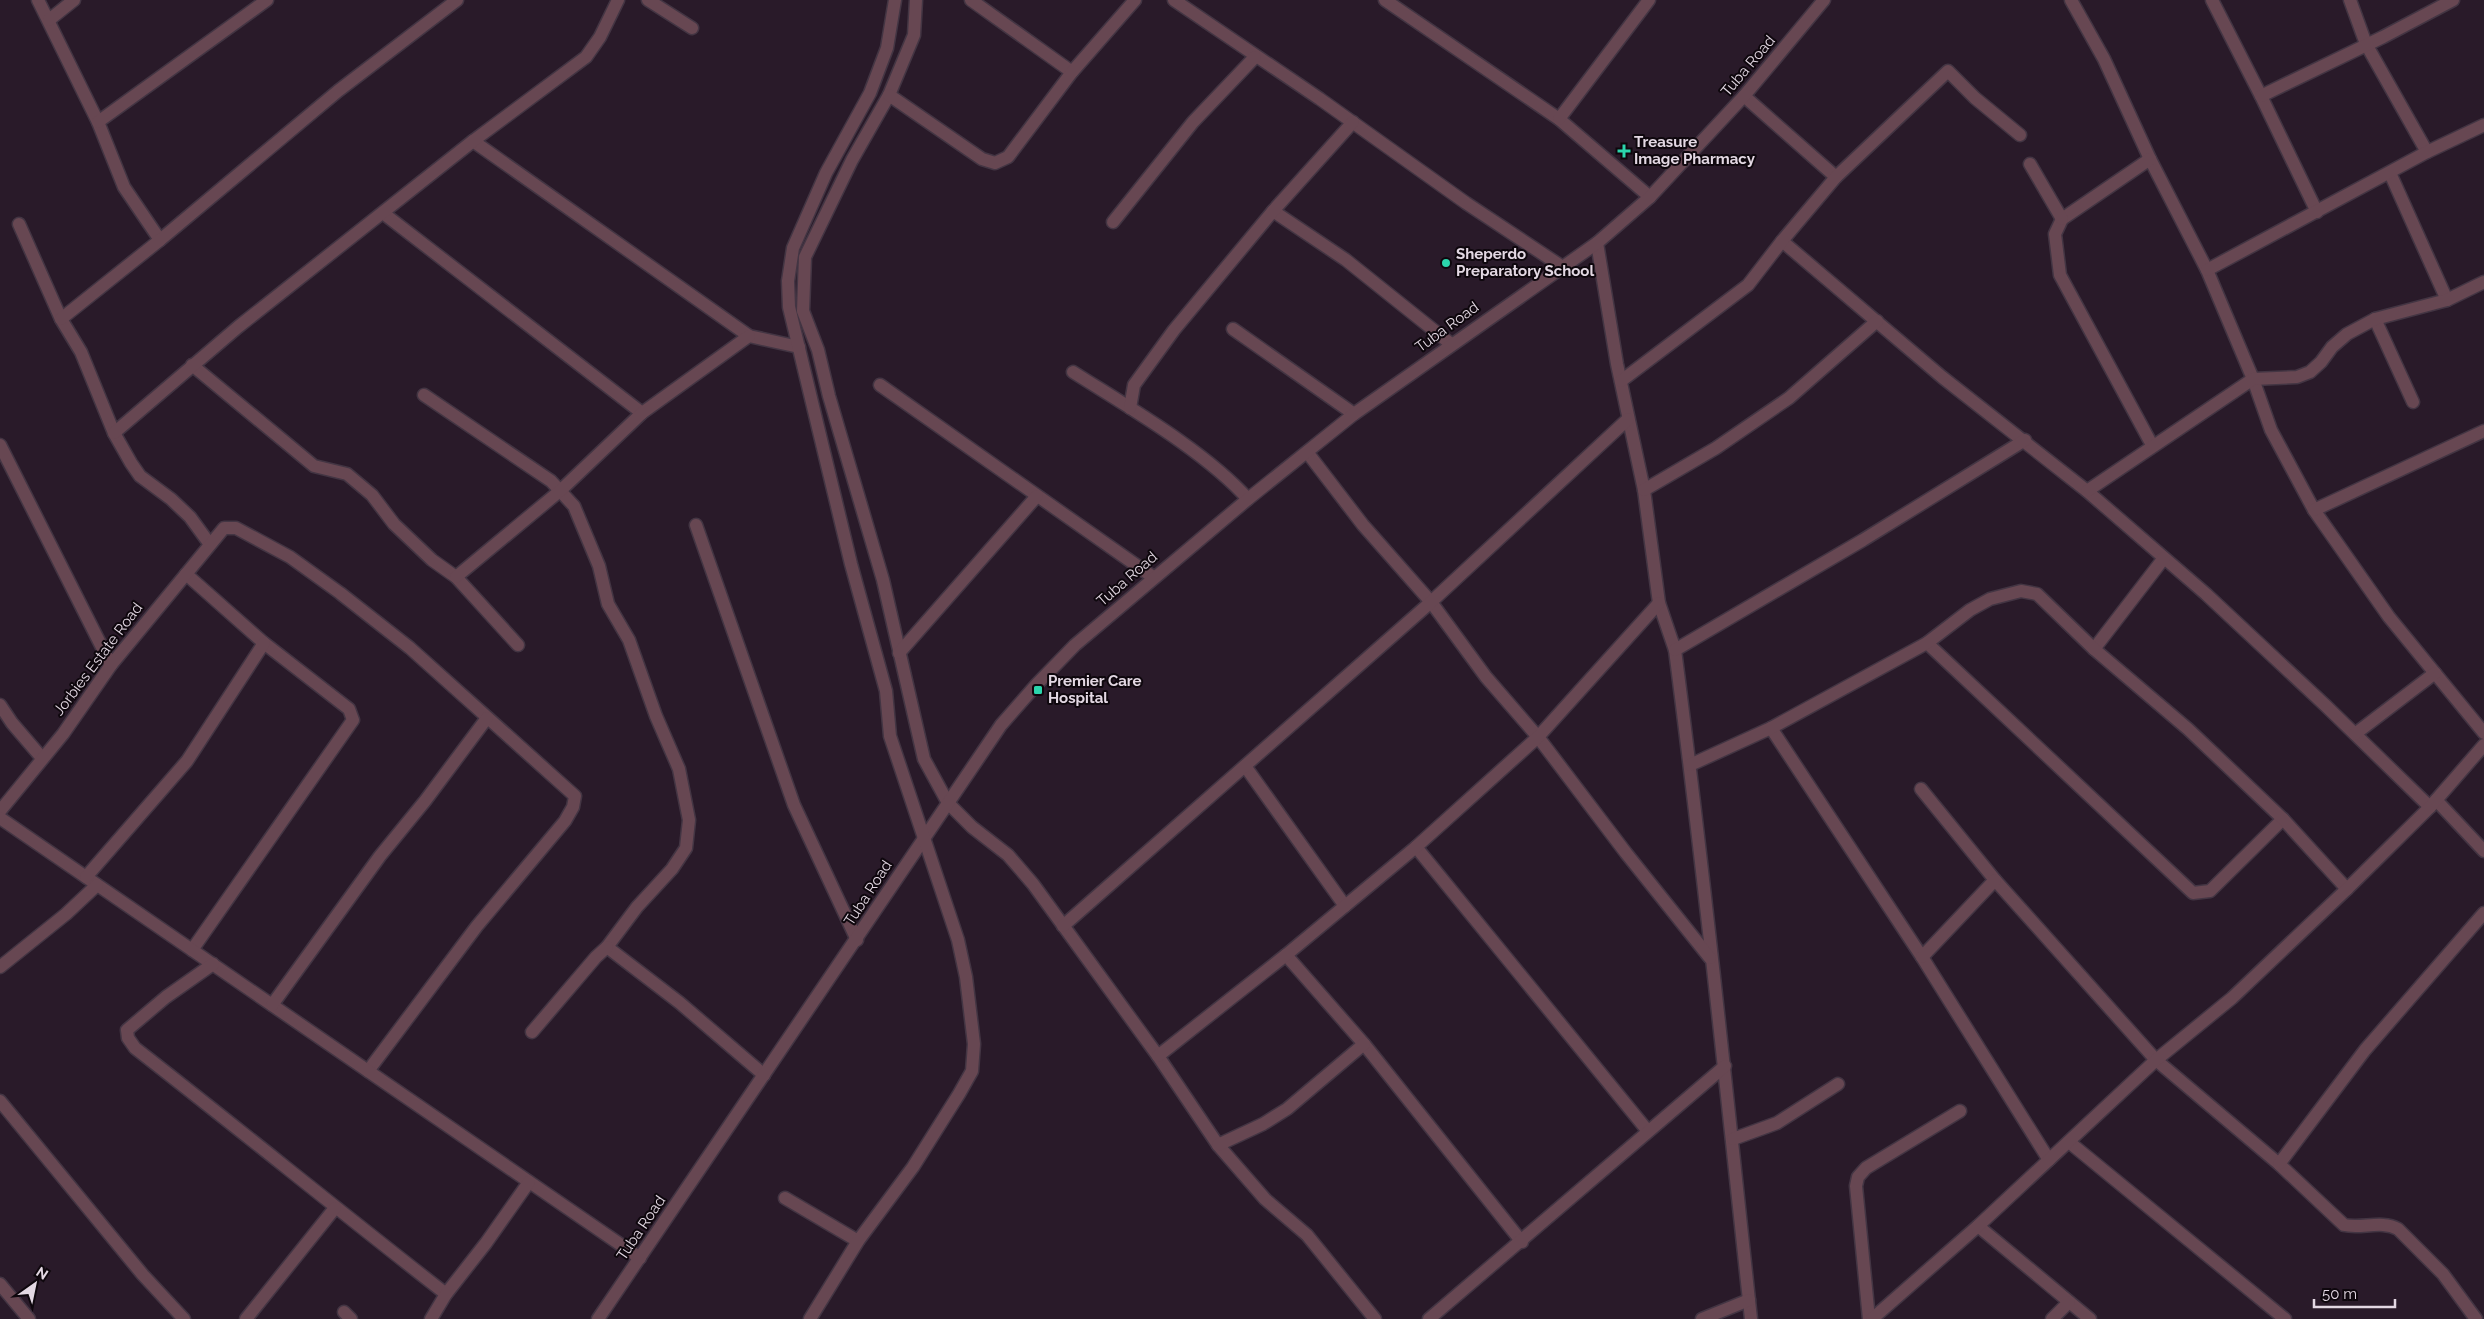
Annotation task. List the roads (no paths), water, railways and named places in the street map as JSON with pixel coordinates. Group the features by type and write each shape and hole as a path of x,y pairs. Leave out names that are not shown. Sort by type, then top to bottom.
{"street":[{"path":"38,0 98,122 124,186 160,240"},
{"path":"49,20 74,0"},
{"path":"98,122 267,0"},
{"path":"114,433 192,365 473,141 586,56 600,38 618,0"},
{"path":"648,0 692,28"},
{"path":"810,1319 858,1241 913,1167 972,1071 974,1044 966,977 958,940 925,836 910,801 890,736 886,692 851,564 789,307 788,281 792,248 826,174 870,93 886,48 895,0"},
{"path":"916,0 914,35 889,95 852,160 805,257 803,311 818,350 829,396 883,580 898,637 899,654 924,759 948,803 972,827 1008,855 1063,926 1158,1056 1218,1145 1265,1199 1307,1236 1376,1319"},
{"path":"972,0 1072,72"},
{"path":"889,95 982,159 995,163 1008,157 1072,72 1135,0"},
{"path":"1174,0 1353,122 1466,203 1561,266"},
{"path":"1385,0 1559,119 1650,197"},
{"path":"1559,119 1649,0"},
{"name":"Tuba Road","path":"598,1319 857,940 1001,725 1037,684 1075,645 1153,577 1354,414 1561,266 1597,243 1650,197 1744,96 1824,0"},
{"path":"2071,0 2104,58 2150,159 2207,270 2253,379 2271,430 2314,510 2389,617 2484,733"},
{"path":"2212,0 2262,96 2317,212"},
{"path":"2350,0 2366,44 2427,152"},
{"path":"2262,96 2453,0"},
{"path":"61,319 160,240 338,91 451,2"},
{"path":"1112,222 1193,122 1255,57"},
{"path":"1621,381 1748,285 1836,177 1948,71 1975,98 2020,135"},
{"path":"1744,96 1836,177"},
{"path":"1130,408 1134,385 1174,330 1273,211 1353,122"},
{"path":"2207,270 2427,152 2484,125"},
{"path":"473,141 749,336 799,347"},
{"path":"2150,159 2062,219 2055,234 2060,275 2152,445"},
{"path":"2030,164 2062,219"},
{"path":"2390,173 2447,300"},
{"path":"1273,211 1346,260 1451,344"},
{"path":"383,213 642,413"},
{"path":"19,224 61,319 80,352 114,433 140,476 171,499 190,518 209,544"},
{"path":"1782,241 1942,377 2025,440 2087,491 2206,594 2355,734 2484,851"},
{"path":"1597,243 1628,419 1644,490 1659,603 1675,650 1690,765 1710,958 1725,1066 1751,1319"},
{"path":"2087,491 2152,445 2253,379 2296,377 2310,372 2321,362 2332,347 2347,334 2375,320 2447,300 2484,282"},
{"path":"2375,320 2413,402"},
{"path":"1644,490 1716,448 1789,398 1877,321"},
{"path":"1233,329 1354,414"},
{"path":"456,577 561,490 642,413 749,336"},
{"path":"192,365 314,466 347,474 372,495 394,524 432,560 456,577 518,645"},
{"path":"1073,372 1130,408 1211,466 1237,486 1248,499"},
{"path":"880,384 1153,577"},
{"path":"424,395 505,448 561,490 574,506 588,534 599,566 608,604 629,640 656,716 680,769 689,820 686,848 681,855 607,947 596,957 532,1032"},
{"path":"1063,926 1431,602 1628,419"},
{"path":"2314,510 2484,431"},
{"path":"1675,650 1863,540 2025,440"},
{"path":"0,445 111,665"},
{"path":"1307,452 1363,525 1431,602 1486,677 1538,737 1626,853 1710,958"},
{"path":"899,654 1037,496"},
{"path":"696,525 794,805 857,940"},
{"name":"Jorbies Estate Road","path":"0,811 63,734 111,665 224,528 236,528 290,556 410,648 487,718"},
{"path":"2094,649 2164,558"},
{"path":"186,574 264,643 349,708 353,720 192,950"},
{"path":"1690,765 1771,728 1927,642 1970,610 1990,599 2021,591 2030,591 2037,594 2094,649 2188,729 2284,820 2348,889"},
{"path":"1158,1056 1286,956 1416,846 1538,737 1659,603"},
{"path":"1927,642 2193,893 2202,894 2210,891 2284,820"},
{"path":"0,967 66,914 187,760 264,643"},
{"path":"2355,734 2435,672"},
{"path":"0,705 12,723 42,758"},
{"path":"272,1005 380,856 425,801 487,718 575,796 573,807 565,821 477,926 368,1071"},
{"path":"1771,728 1922,957 2048,1160"},
{"path":"1871,1319 1978,1226 2156,1060 2232,998 2348,889 2433,804 2484,744"},
{"path":"1245,766 1345,906"},
{"path":"1921,788 1995,880 2156,1060 2279,1164 2344,1225 2353,1227 2391,1225 2398,1229 2444,1274 2476,1319"},
{"path":"0,818 640,1258"},
{"path":"1416,846 1647,1130"},
{"path":"1922,957 1995,880"},
{"path":"2279,1164 2365,1050 2484,913"},
{"path":"607,947 680,1003 764,1075"},
{"path":"1286,956 1364,1044 1522,1242"},
{"path":"213,964 166,997 127,1030 128,1038 135,1048 446,1294"},
{"path":"1218,1145 1263,1124 1287,1109 1364,1044"},
{"path":"1429,1319 1522,1242 1647,1130 1725,1066"},
{"path":"1733,1139 1777,1123 1838,1084"},
{"path":"0,1101 143,1275 184,1319"},
{"path":"1871,1319 1856,1186 1858,1177 1866,1168 1960,1111"},
{"path":"2069,1142 2285,1319"},
{"path":"431,1319 446,1294 486,1243 529,1182"},
{"path":"785,1198 858,1241"},
{"path":"246,1319 335,1208"},
{"path":"1978,1226 2090,1319"},
{"path":"0,1284 29,1319"},
{"path":"1702,1319 1749,1300"},
{"path":"2052,1319 2069,1302"}],"place":[{"name":"Treasure Image Pharmacy","path":"1624,151"},
{"name":"Sheperdo Preparatory School","path":"1446,263"},
{"name":"Premier Care Hospital","path":"1038,690"}]}
